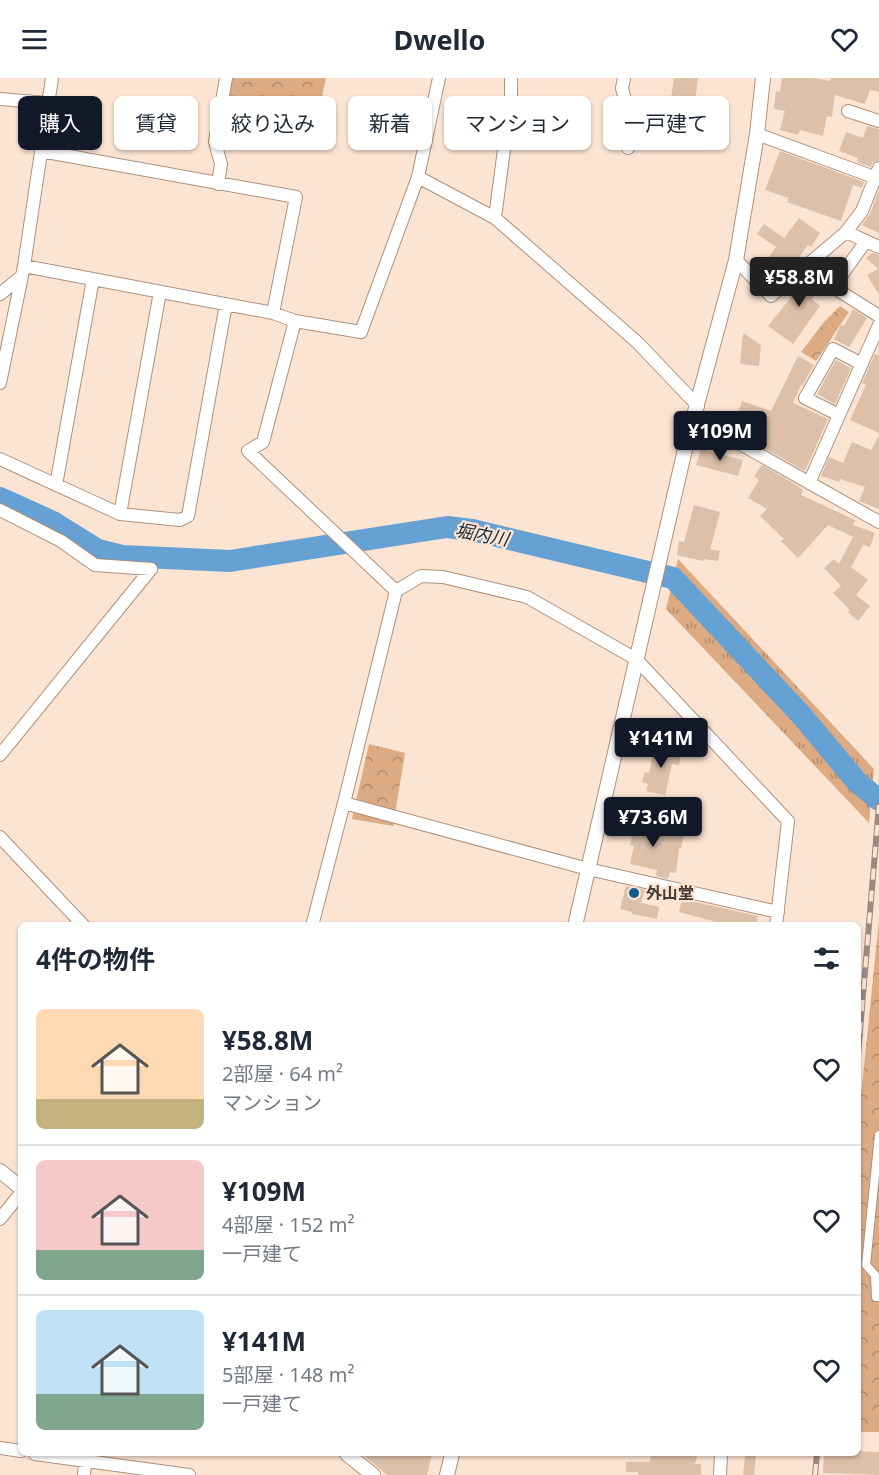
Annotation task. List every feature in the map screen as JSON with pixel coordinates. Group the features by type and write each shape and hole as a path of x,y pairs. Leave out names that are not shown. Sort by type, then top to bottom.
{"street":[{"path":"48,96 52,78"},
{"path":"218,184 221,164 215,142 226,78"},
{"path":"23,271 93,279 273,313 295,321 361,332 418,177 439,78"},
{"path":"495,218 511,96 511,78"},
{"path":"624,78 622,88 624,96"},
{"path":"576,922 655,580 736,260 757,134 763,78"},
{"path":"0,99 18,101"},
{"path":"848,111 879,121"},
{"path":"736,260 771,296 846,232 862,211 877,173 757,134"},
{"path":"0,383 23,271 41,152 296,197 273,313"},
{"path":"418,177 495,218 637,342 696,411 705,427 728,437 879,522"},
{"path":"846,232 879,247"},
{"path":"866,242 832,287 879,316"},
{"path":"0,294 23,271"},
{"path":"56,485 93,279"},
{"path":"120,514 160,292"},
{"path":"0,459 120,514 180,520 188,516 226,304"},
{"path":"295,321 263,442 248,451 396,591"},
{"path":"809,483 879,325"},
{"path":"839,415 805,398 833,349 862,364"},
{"path":"0,510 61,541 95,565 151,569 0,755"},
{"path":"313,922 396,591 421,576 443,577 527,597 636,659 788,820 777,922"},
{"path":"344,803 588,869 778,912"},
{"path":"0,837 80,922"},
{"path":"879,1135 866,1265 875,1275 876,1298 879,1298"},
{"path":"0,1171 18,1186"},
{"path":"0,1219 18,1197"},
{"path":"0,1448 18,1451"},
{"path":"48,1456 189,1475"},
{"path":"349,1456 373,1475"},
{"path":"447,1475 452,1456"},
{"path":"720,1475 721,1456"},
{"path":"84,1475 85,1462"}],"green space":[{"path":"226,78 326,78 322,96 223,96"},
{"path":"840,306 849,312 816,361 801,352 824,322"},
{"path":"678,559 874,769 869,823 666,609"},
{"path":"369,744 405,753 393,826 352,819"},
{"path":"879,920 879,1432 861,1432 861,1096"}],"building":[{"path":"674,78 698,78 696,96 671,96"},
{"path":"782,78 814,78 830,81 831,78 879,78 879,92 870,90 865,104 835,95 832,117 827,116 823,136 800,130 798,135 780,130 785,111 774,109 776,91 780,92"},
{"path":"867,126 879,129 879,160 873,162 871,167 857,162 858,158 839,151 846,132 863,138"},
{"path":"780,151 864,182 862,188 853,185 841,221 787,202 789,198 765,190"},
{"path":"879,190 879,233 862,225 870,214"},
{"path":"799,218 820,233 811,247 808,245 796,261 792,259 781,275 764,264 776,247 757,234 764,224 784,238"},
{"path":"872,253 879,255 879,295 867,275 878,269 866,258"},
{"path":"828,258 822,276 816,283 821,286 812,299 820,306 793,344 768,326 808,276"},
{"path":"853,309 867,318 849,347 834,339"},
{"path":"743,333 761,345 759,366 740,364"},
{"path":"875,354 879,356 879,433 850,420 866,385 862,383"},
{"path":"798,356 814,365 793,403 828,419 805,471 764,448 767,442 732,430 742,401 771,411"},
{"path":"836,360 851,368 835,404 817,394"},
{"path":"879,436 879,509 859,501 865,487 821,476 829,457 843,463 852,442 871,450"},
{"path":"701,449 743,460 738,476 696,465"},
{"path":"762,465 798,486 803,490 801,495 855,520 853,525 875,533 870,547 863,545 851,567 868,580 856,595 870,606 858,621 833,593 841,586 824,568 834,559 839,564 853,537 828,525 798,558 781,541 784,539 760,516 767,509 748,498 759,480 754,476"},
{"path":"694,505 720,512 710,549 720,551 718,561 704,559 703,561 677,555 679,541 684,542"},
{"path":"655,744 682,750 679,765 672,764 665,795 646,791 648,784 642,782 645,772 649,773"},
{"path":"615,821 684,834 681,848 679,848 676,873 670,872 668,879 656,876 657,870 630,864 634,846 630,845 632,836 612,831"},
{"path":"626,886 645,890 641,903 659,907 657,919 620,909"},
{"path":"682,899 758,916 757,922 717,922 679,912"},
{"path":"861,1451 879,1452 879,1475 823,1473 824,1456 861,1456"},
{"path":"364,1456 432,1456 427,1475 387,1475"},
{"path":"651,1456 697,1456 695,1464 701,1464 701,1475 638,1475 638,1472 626,1472 626,1462 650,1462"},
{"path":"745,1456 756,1456 754,1475 743,1475"}],"waterway":[{"name":"堀内川","path":"0,498 53,522 98,550 122,556 230,561 447,527 472,530 673,578 803,717 857,782 879,800"}],"railway":[{"path":"861,1019 879,805"},
{"path":"815,1475 817,1456"}],"place":[{"name":"外山堂","path":"634,893"}]}
